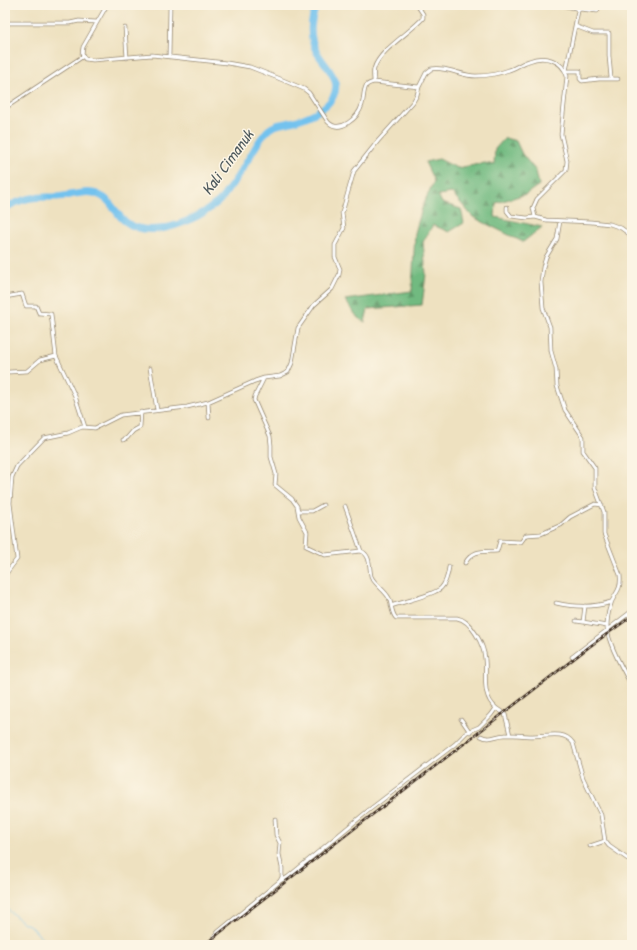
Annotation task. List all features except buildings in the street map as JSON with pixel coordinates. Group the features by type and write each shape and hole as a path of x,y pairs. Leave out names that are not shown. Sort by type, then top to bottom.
{"street":[{"path":"82,57 83,47 106,6 94,5"},
{"path":"167,56 170,5"},
{"path":"374,82 374,68 380,59 388,49 423,18 423,14 417,5"},
{"path":"561,5 595,12 598,10 600,5"},
{"path":"535,217 533,208 537,199 567,167 566,153 561,134 567,80 566,71 578,12 580,9"},
{"path":"5,23 97,22"},
{"path":"575,26 593,33 609,33 611,78"},
{"path":"125,28 127,58"},
{"path":"82,57 90,60 152,55 167,56 227,63 259,70 304,89 317,104 328,122 339,127 355,117 362,107 366,86 374,82 419,87"},
{"path":"5,108 82,57"},
{"path":"5,575 17,559 10,503 11,487 15,470 44,438 85,427 95,428 115,417 141,412 186,407 208,402 264,378 280,376 288,372 292,363 298,328 314,305 335,286 340,270 334,257 335,245 344,228 343,211 354,171 378,140 413,102 428,70 434,68 471,76 490,76 513,69 531,60 546,59 558,62 566,71 580,71 580,79 582,81 611,78 618,79"},
{"path":"507,207 507,211 511,216 610,224 621,228 632,236"},
{"path":"560,221 557,239 546,257 543,267 541,282 543,308 550,327 551,351 556,369 557,386 565,410 583,437 583,451 594,468 595,488 602,505 604,517 604,534 620,575 620,586 611,602 607,628 617,658 632,686"},
{"path":"5,297 22,294 26,306 36,306 38,312 50,314 56,356 75,396 85,427"},
{"path":"9,372 27,371 40,360 56,356"},
{"path":"150,368 157,410"},
{"path":"264,378 254,400 270,436 271,457 276,474 276,485 292,499 297,506 299,517 306,529 307,536 305,545 325,555 361,551"},
{"path":"208,402 209,418"},
{"path":"123,440 140,427 141,412"},
{"path":"298,511 312,511 322,505"},
{"path":"465,563 469,556 475,552 498,550 500,542 521,542 526,536 541,534 561,525 570,517 593,505 602,505"},
{"path":"345,506 361,551 364,552 368,558 372,578 387,595 394,617 398,619 457,618 464,619 472,627 486,660 488,698 496,708 505,714 510,735"},
{"path":"391,606 433,592 442,587 449,567"},
{"path":"556,603 596,606 611,602"},
{"path":"583,622 585,606"},
{"path":"572,657 607,628 632,611"},
{"path":"576,621 607,628"},
{"path":"211,945 213,938 218,932 280,881 288,877 369,810 470,732 479,728 496,708"},
{"path":"461,720 470,732"},
{"path":"481,736 489,739 500,735 532,736 555,734 561,735 570,740 573,744 580,770 587,787 601,815 605,841 609,846 632,862"},
{"path":"276,819 276,835 280,846 279,854 282,868 282,877 280,881"},
{"path":"590,846 605,841"}],"green space":[{"path":"505,138 516,141 522,154 536,171 539,185 526,194 496,203 495,217 542,227 523,242 473,217 452,193 438,195 442,203 461,209 464,223 449,232 433,225 423,242 426,274 422,305 368,309 365,322 358,318 345,300 412,291 415,233 423,205 434,181 425,162 439,159 457,168 485,163 494,165 495,149"}],"waterway":[{"name":"Kali Cimanuk","path":"5,208 34,197 57,197 94,193 107,200 126,222 136,227 148,229 161,229 174,226 209,209 223,196 239,174 260,140 270,128 313,114 325,106 333,97 336,85 334,79 316,51 312,40 311,28 317,5"},
{"path":"5,903 9,911 24,923 31,926 44,941"}],"railway":[{"path":"204,945 589,647 632,616"}]}
